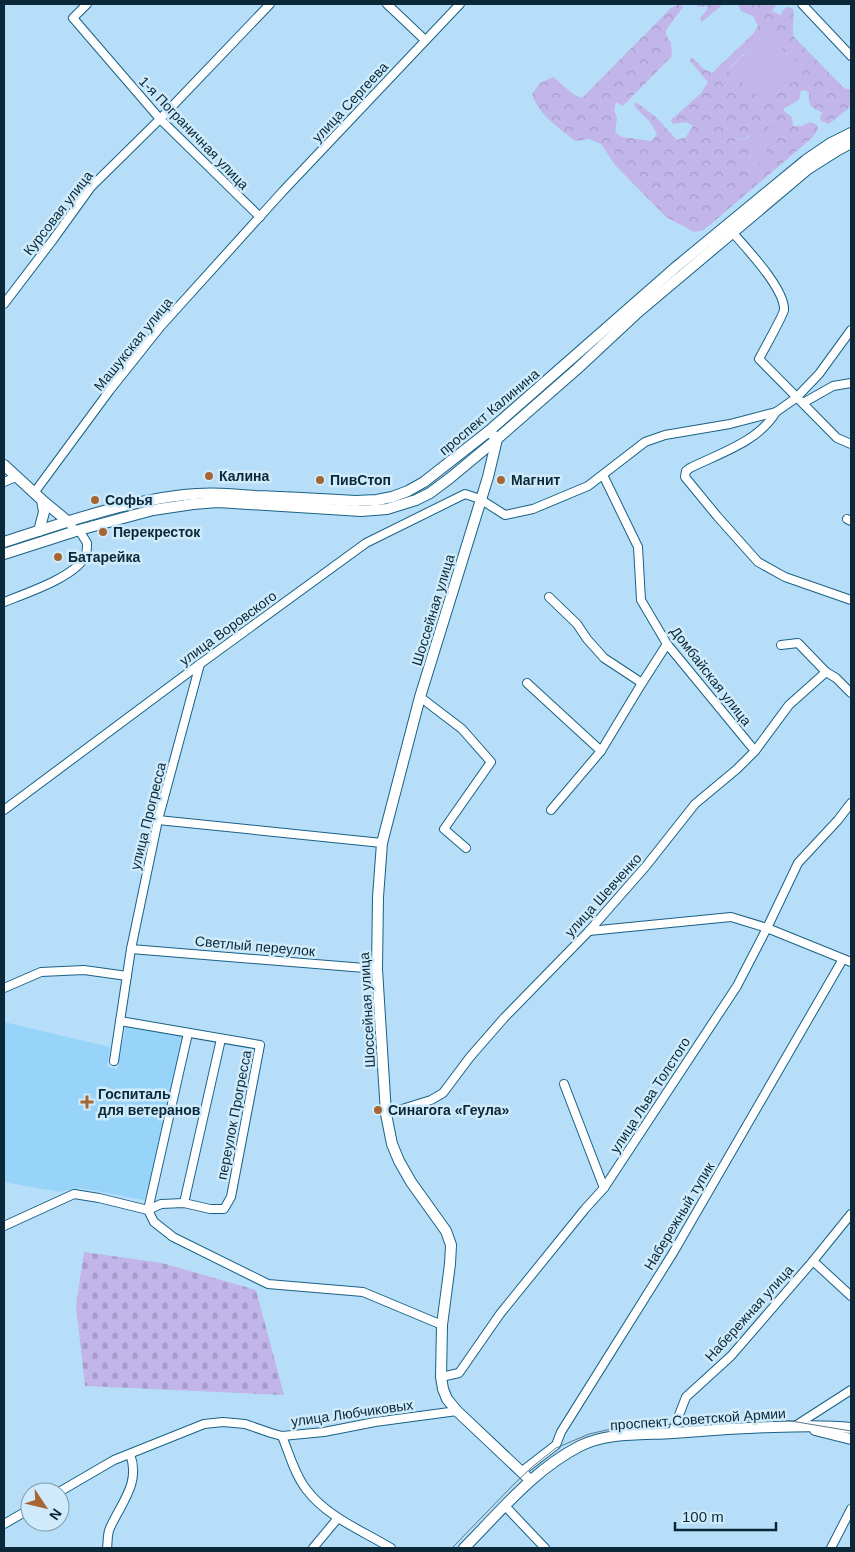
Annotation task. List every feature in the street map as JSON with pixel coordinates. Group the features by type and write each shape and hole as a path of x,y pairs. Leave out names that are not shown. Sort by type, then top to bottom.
{"main road":[{"name":"проспект Калинина","path":"4,542 68,521 155,499 186,494 215,493 355,501 377,500 408,491 424,482 489,431 669,273 777,183 831,143 851,133"},
{"name":"проспект Калинина","path":"4,554 79,530 153,510 193,504 218,502 361,511 387,509 416,500 430,493 497,439 576,370 636,314 808,169 851,143"},
{"path":"489,431 497,439"},
{"name":"Шоссейная улица","path":"497,439 488,477 457,581 420,697 382,843 378,896 377,969 386,1114 392,1144 411,1182 446,1230 451,1245 442,1325 441,1377 443,1389 447,1399 457,1411 530,1480"},
{"name":"проспект Калинина","path":"463,467 474,463 479,464 488,477"},
{"path":"4,465 42,500 79,530"},
{"path":"39,531 44,512 42,500"},
{"name":"проспект Советской Армии","path":"464,1548 530,1480 561,1457 582,1445 622,1436 721,1429 830,1425 851,1428"},
{"name":"проспект Советской Армии","path":"795,1426 851,1439"}],"street":[{"name":"1-я Пограничная улица","path":"88,4 73,18 159,120 260,217"},
{"name":"Курсовая улица","path":"4,304 91,187 159,120 270,4"},
{"path":"387,4 426,40"},
{"name":"улица Сергеева","path":"260,217 460,4"},
{"path":"802,4 851,56"},
{"name":"Машукская улица","path":"34,493 160,326 260,217"},
{"path":"733,233 767,273 781,296 784,311 759,359 837,438 851,444"},
{"path":"800,400 851,330"},
{"path":"480,499 505,515 533,509 588,486 645,442 665,435 730,424 776,412 833,386 851,383"},
{"path":"776,412 770,422 754,436 690,468 686,471 685,477 758,562 785,577 851,600"},
{"name":"Домбайская улица","path":"602,475 638,547 641,600 667,644 755,751"},
{"path":"4,482 16,477"},
{"name":"улица Воровского","path":"4,810 366,543 465,494 480,499"},
{"path":"4,602 58,579 74,570 86,556 87,543 79,530"},
{"path":"549,597 578,624 587,639 604,658 642,682"},
{"path":"782,645 798,643 826,672 836,678 851,693"},
{"path":"551,810 601,751 667,644"},
{"name":"улица Прогресса","path":"114,1061 131,949 158,820 200,664"},
{"name":"улица Шевченко","path":"386,1114 431,1100 443,1093 470,1057 504,1018 589,931 646,866 695,804 738,769 755,751 788,705 826,672"},
{"path":"527,683 601,751"},
{"path":"420,697 462,729 491,762 444,830 466,848"},
{"name":"улица Льва Толстого","path":"441,1377 459,1373 500,1314 584,1209 604,1188 737,986 798,863 838,820 851,803"},
{"path":"158,820 382,843"},
{"path":"589,931 731,917 767,928 847,960"},
{"name":"Светлый переулок","path":"131,949 377,969"},
{"name":"Набережный тупик","path":"521,1472 556,1445 561,1432 673,1253 847,960"},
{"path":"4,988 41,972 84,970 127,976"},
{"name":"переулок Прогресса","path":"120,1022 260,1045 231,1197 224,1209 210,1209 184,1203"},
{"path":"188,1033 148,1210 154,1222 173,1237 268,1284 363,1292 442,1325"},
{"path":"4,1226 74,1194 148,1210 161,1204 184,1203 221,1038"},
{"path":"564,1084 604,1188"},
{"name":"Набережная улица","path":"672,1433 686,1397 731,1356 851,1214"},
{"path":"813,1261 851,1296"},
{"path":"795,1426 851,1390"},
{"name":"улица Любчиковых","path":"70,1485 114,1460 204,1424 223,1422 245,1424 282,1436 324,1432 376,1422 457,1411"},
{"path":"282,1436 294,1467 305,1487 319,1504 338,1518 391,1548"},
{"path":"107,1548 109,1530 132,1485 134,1463 130,1454"},
{"path":"505,1506 545,1548"},
{"path":"831,1548 851,1509"},
{"path":"4,1524 20,1515"},
{"path":"313,1548 338,1518"}],"shaded area":[{"name":"Госпиталь для ветеранов","path":"4,1022 110,1047 107,1067 117,1069 126,1025 186,1035 162,1136 144,1200 80,1188 60,1192 4,1182"}],"green space":[{"path":"680,4 683,7 666,30 666,35 671,43 672,56 623,106 616,102 614,110 617,118 615,132 622,137 652,141 657,134 650,122 634,106 636,102 656,117 677,140 686,137 693,126 686,122 673,124 671,120 701,93 708,82 690,61 691,57 704,69 712,73 753,34 758,26 753,16 741,11 738,4 777,4 772,11 780,15 785,8 793,9 794,37 843,87 851,89 851,106 829,124 821,121 820,116 823,113 811,106 809,93 805,90 801,91 799,100 783,109 792,117 793,126 802,126 810,122 817,125 818,129 812,138 711,224 703,230 694,232 666,217 615,165 601,144 589,139 575,141 556,126 539,108 532,94 540,83 553,77 581,98 671,8","holes":["769,35 788,56 803,66 804,71 796,81 781,89 768,102 764,101 729,72 729,68 760,39","776,121 791,136 787,138 775,133 768,127 768,122","756,132 760,135 768,155 751,170 748,163 751,154 749,151 743,148 732,147 736,140"]},
{"path":"697,4 723,4 702,22 700,18 707,10 707,6 697,7"},
{"path":"769,35 788,56 803,66 804,71 798,79 781,89 769,102 764,102 729,73 729,69 760,39"},
{"path":"777,121 781,128 792,136 787,138 775,133 768,127 768,122"},
{"path":"756,132 764,141 768,155 751,171 748,163 751,154 732,147 736,140 749,137"},
{"path":"84,1252 162,1263 256,1290 284,1395 85,1386 76,1306"}],"tram line":[{"path":"452,1548 532,1467 556,1448 589,1434 620,1427 779,1419 851,1431"}],"place":[{"name":"Калина","path":"209,476"},
{"name":"ПивСтоп","path":"320,480"},
{"name":"Магнит","path":"501,480"},
{"name":"Софья","path":"95,500"},
{"name":"Перекресток","path":"103,532"},
{"name":"Батарейка","path":"58,557"},
{"name":"Госпиталь для ветеранов","path":"87,1102"},
{"name":"Синагога «Геула»","path":"378,1110"}]}
